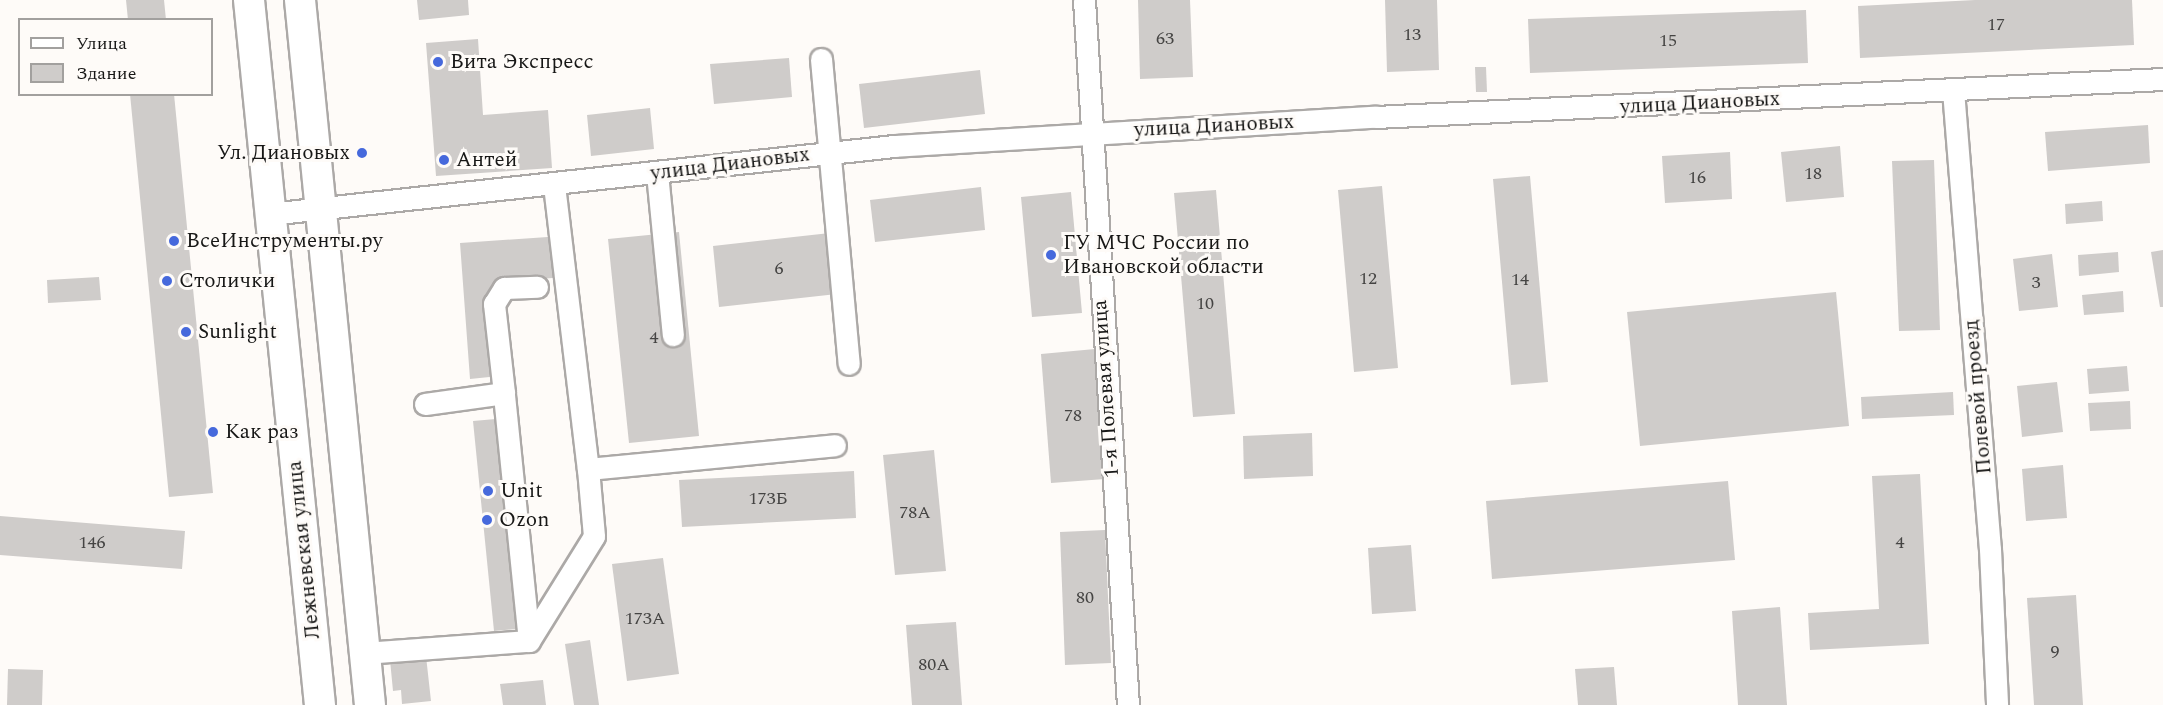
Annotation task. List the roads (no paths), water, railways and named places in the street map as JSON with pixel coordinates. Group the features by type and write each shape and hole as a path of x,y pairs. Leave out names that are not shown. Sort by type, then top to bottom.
{"highway":[{"name":"Лежневская улица","path":"249,0 320,705"},
{"path":"300,0 369,705"}],"street":[{"name":"1-я Полевая улица","path":"1083,0 1089,134 1128,705"},
{"path":"821,59 849,364"},
{"name":"улица Диановых","path":"269,214 554,185 830,153 1089,134 2163,79"},
{"name":"Полевой проезд","path":"1953,90 1990,549 1996,705"},
{"path":"657,173 673,335"},
{"path":"529,641 594,536 554,185"},
{"path":"529,641 494,304 504,288 537,287"},
{"path":"425,404 504,393"},
{"path":"588,469 835,445"},
{"path":"364,653 529,641"}],"place":[{"name":"Вита Экспресс","path":"438,62"},
{"name":"Ул. Диановых","path":"362,153"},
{"name":"Антей","path":"444,160"},
{"name":"ВсеИнструменты.ру","path":"174,241"},
{"name":"ГУ МЧС России по Ивановской области","path":"1051,255"},
{"name":"Столички","path":"167,281"},
{"name":"Sunlight","path":"186,332"},
{"name":"Как раз","path":"213,432"},
{"name":"Unit","path":"488,491"},
{"name":"Ozon","path":"487,520"}]}
